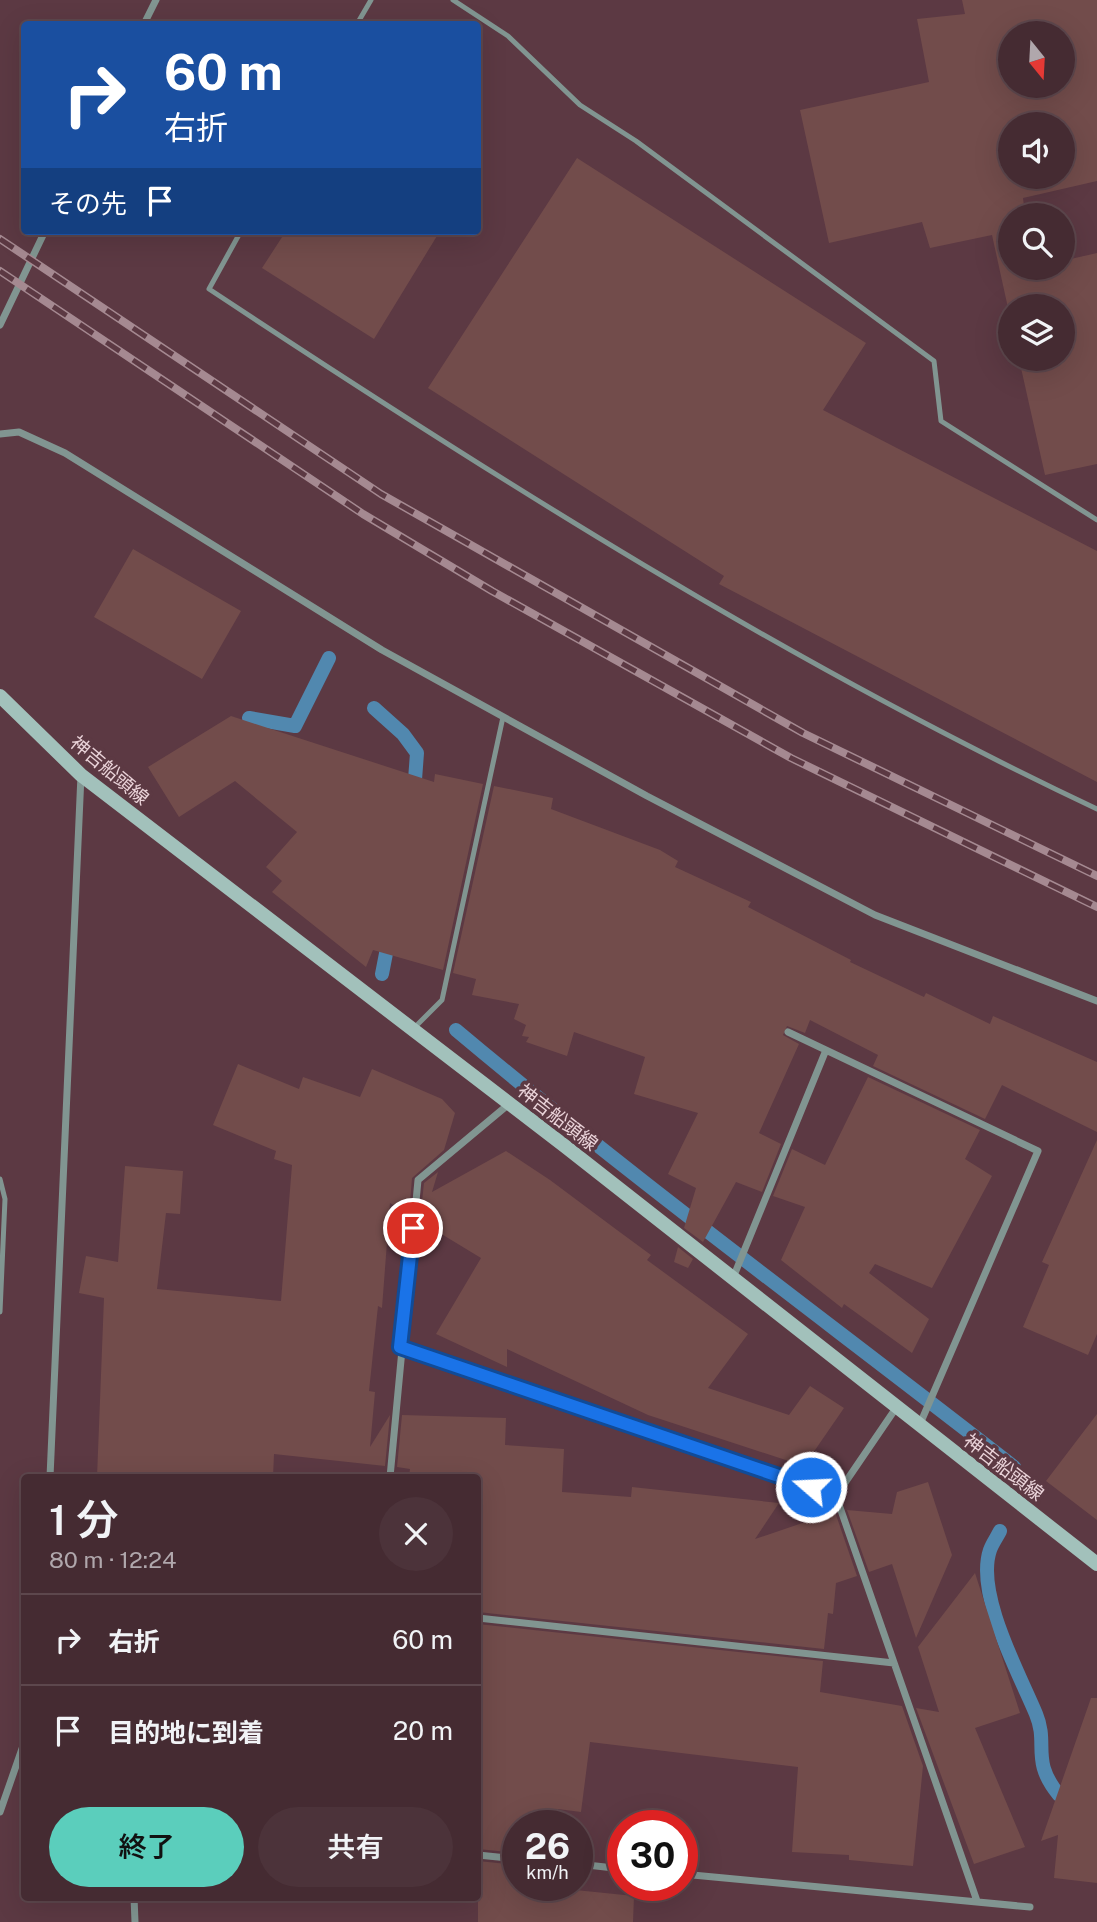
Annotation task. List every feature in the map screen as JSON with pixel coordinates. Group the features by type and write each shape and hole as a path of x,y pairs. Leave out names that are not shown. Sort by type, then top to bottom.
{"main road":[{"name":"神吉船頭線","path":"0,696 81,775 413,1029 1097,1564"}],"street":[{"path":"146,21 156,0"},
{"path":"0,325 43,235"},
{"path":"0,434 19,432 65,453 382,650 647,796 875,915 1097,1001"},
{"path":"50,1474 81,775"},
{"path":"788,1032 1038,1151 920,1424"},
{"path":"733,1278 825,1050"},
{"path":"390,1474 400,1347 418,1180 509,1104"},
{"path":"400,1347 836,1496"},
{"path":"836,1496 896,1408"},
{"path":"836,1496 977,1901"},
{"path":"481,1618 894,1663"},
{"path":"0,1812 21,1752"},
{"path":"481,1855 502,1857"},
{"path":"698,1875 1030,1907"},
{"path":"134,1901 135,1922"}],"lane":[{"path":"359,21 371,0"},
{"path":"453,0 508,36 580,105 636,141 934,361 941,421 1097,520"},
{"path":"240,235 209,289 363,391 716,607 986,757 1097,809"},
{"path":"413,1029 442,1000 503,717"},
{"path":"0,1179 5,1199 0,1312"}],"building":[{"path":"962,0 1097,0 1097,181 1075,186 1075,112 998,112 998,189 1062,189 1023,198 1024,203 998,203 998,262 992,235 930,248 922,222 829,243 800,110 929,82 917,19 965,14"},
{"path":"577,158 866,343 823,410 1097,551 1097,782 719,584 724,576 428,388"},
{"path":"283,235 438,235 374,339 262,268"},
{"path":"1097,253 1097,464 1045,475 1022,371 1075,371 1075,294 1005,294 1002,280 1075,280 1075,258"},
{"path":"133,549 241,611 202,679 94,617"},
{"path":"231,716 434,782 435,774 483,784 443,970 373,950 366,967 272,892 282,881 266,867 297,832 235,781 179,817 148,767"},
{"path":"494,786 553,798 551,809 660,850 678,861 675,867 751,902 748,907 851,960 850,962 924,997 926,993 990,1024 993,1016 1097,1062 1097,1132 1002,1085 985,1119 873,1066 878,1055 810,1020 805,1033 787,1026 783,1035 799,1044 759,1133 781,1144 762,1192 736,1182 703,1242 684,1228 696,1188 668,1174 698,1113 634,1094 645,1057 574,1032 567,1056 526,1042 529,1037 522,1036 526,1025 514,1019 519,1004 472,995 476,979 453,973"},
{"path":"238,1064 299,1089 303,1077 360,1097 372,1069 442,1099 455,1113 444,1150 412,1178 409,1214 390,1203 382,1308 378,1306 369,1391 375,1392 370,1447 390,1415 385,1466 274,1454 273,1474 97,1474 104,1298 79,1293 86,1256 118,1262 125,1166 183,1171 180,1214 166,1213 157,1289 281,1301 292,1165 274,1159 276,1151 213,1125"},
{"path":"868,1077 980,1130 965,1159 992,1176 932,1288 875,1264 869,1273 929,1319 912,1353 844,1304 842,1308 781,1260 805,1207 773,1196 792,1149 825,1165"},
{"path":"1097,1140 1097,1334 1088,1355 1023,1327 1049,1265 1042,1262"},
{"path":"506,1151 651,1255 647,1260 748,1334 708,1388 789,1415 810,1386 844,1408 804,1466 648,1415 507,1349 507,1367 436,1334 481,1258 420,1221 424,1183 438,1172 432,1192"},
{"path":"678,1247 693,1259 688,1268 674,1262"},
{"path":"1097,1414 1097,1520 1046,1481"},
{"path":"402,1415 506,1418 505,1445 564,1449 562,1492 631,1497 632,1487 779,1503 755,1539 835,1512 857,1576 836,1583 833,1614 828,1613 824,1649 481,1612 481,1474 409,1474 410,1469 397,1467"},
{"path":"928,1482 952,1555 916,1638 892,1564 869,1572 847,1510 892,1514 897,1492"},
{"path":"975,1573 1020,1713 975,1728 1025,1847 974,1864 916,1708 939,1712 918,1647"},
{"path":"481,1624 823,1661 820,1692 902,1706 923,1766 913,1866 849,1860 849,1855 792,1852 798,1767 590,1742 581,1810 502,1810 502,1851 481,1849"},
{"path":"1091,1698 1097,1698 1097,1883 1054,1878 1058,1835 1041,1841"},
{"path":"481,1861 502,1863 502,1901 593,1901 593,1892 607,1893 607,1901 634,1901 633,1922 478,1922"}],"waterway":[{"path":"249,718 295,726 329,658"},
{"path":"374,708 403,734 417,753 414,793"},
{"path":"382,974 389,938"},
{"path":"456,1030 663,1197 1014,1467"},
{"path":"1000,1531 990,1550 987,1568 989,1589 1001,1634 1040,1725 1045,1772 1059,1795 1097,1798"}],"railway":[{"path":"0,239 381,494 803,733 1097,876"},
{"path":"0,271 363,514 492,591 791,758 1097,907"}],"route":[{"path":"413,1228 400,1347 811,1487"}]}
